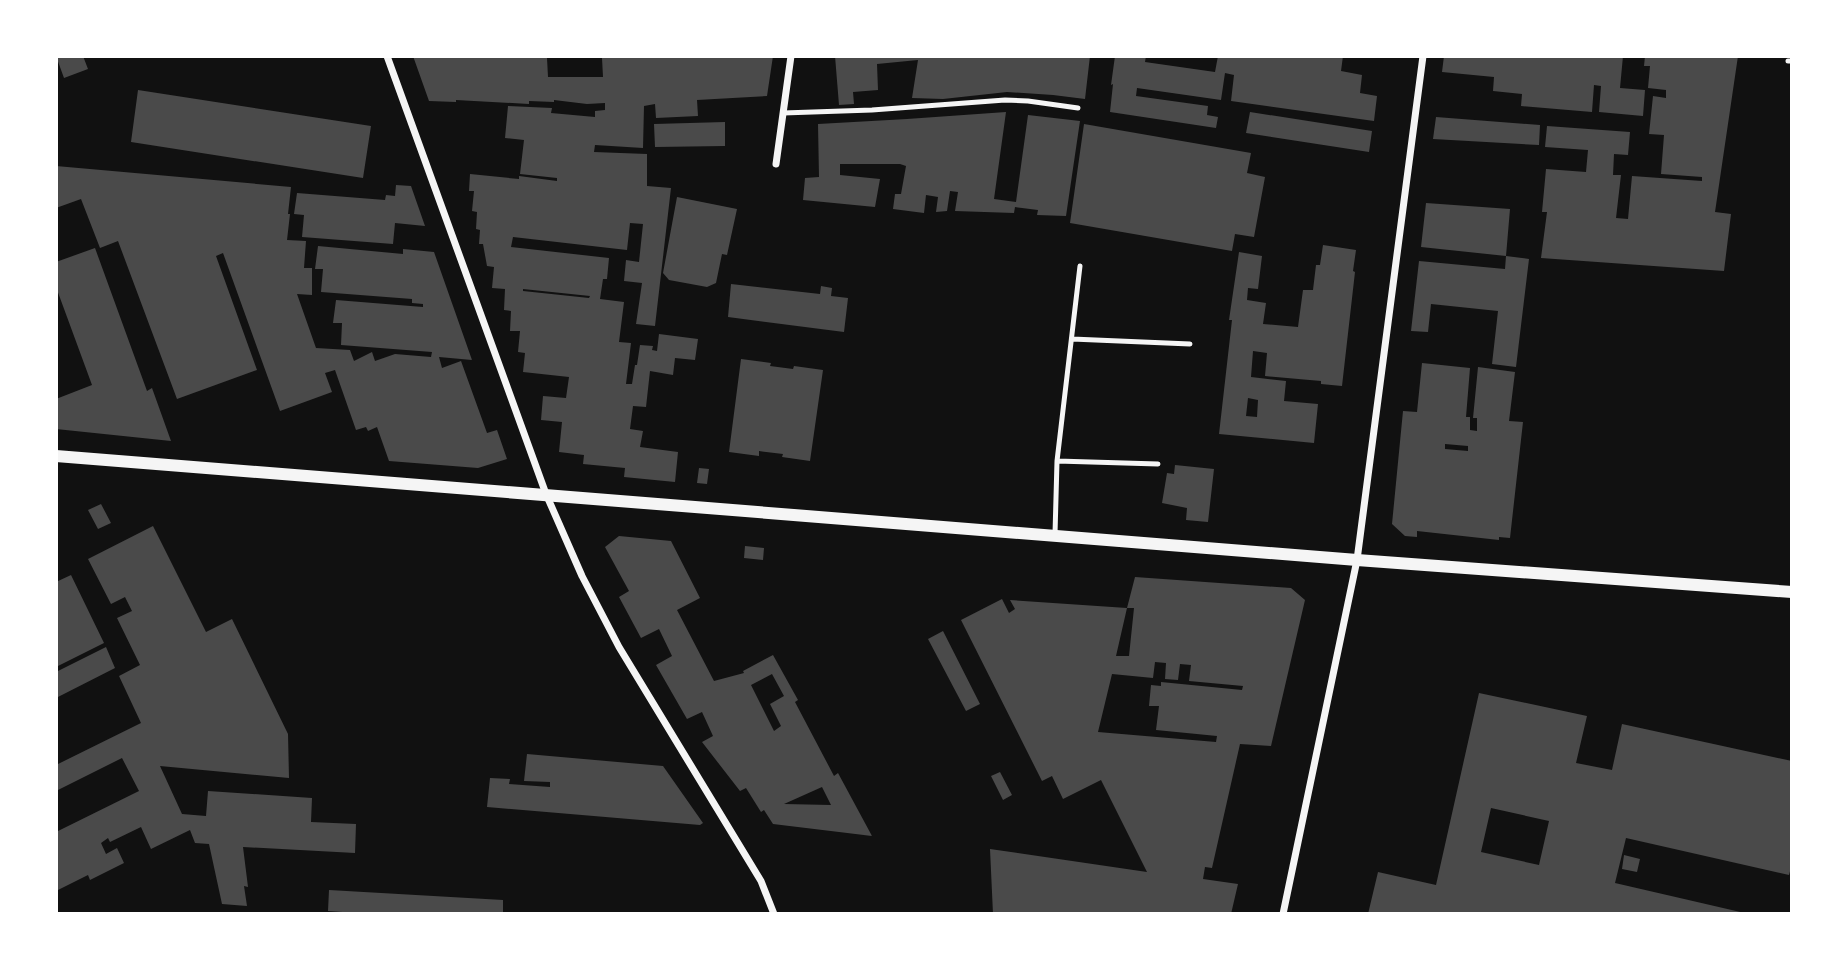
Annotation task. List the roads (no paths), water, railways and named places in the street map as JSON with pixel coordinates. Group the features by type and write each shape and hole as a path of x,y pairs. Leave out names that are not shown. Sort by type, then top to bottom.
{"street":[{"path":"387,56 546,494 582,576 620,646 761,881 774,914"},
{"path":"776,164 791,56"},
{"path":"1283,914 1357,561 1423,56"},
{"path":"56,456 1357,561 1792,592"}],"lane":[{"path":"783,113 872,110 1004,100 1078,108"},
{"path":"1055,536 1057,460 1080,265"},
{"path":"1072,339 1190,344"},
{"path":"1057,460 1158,464"}]}
